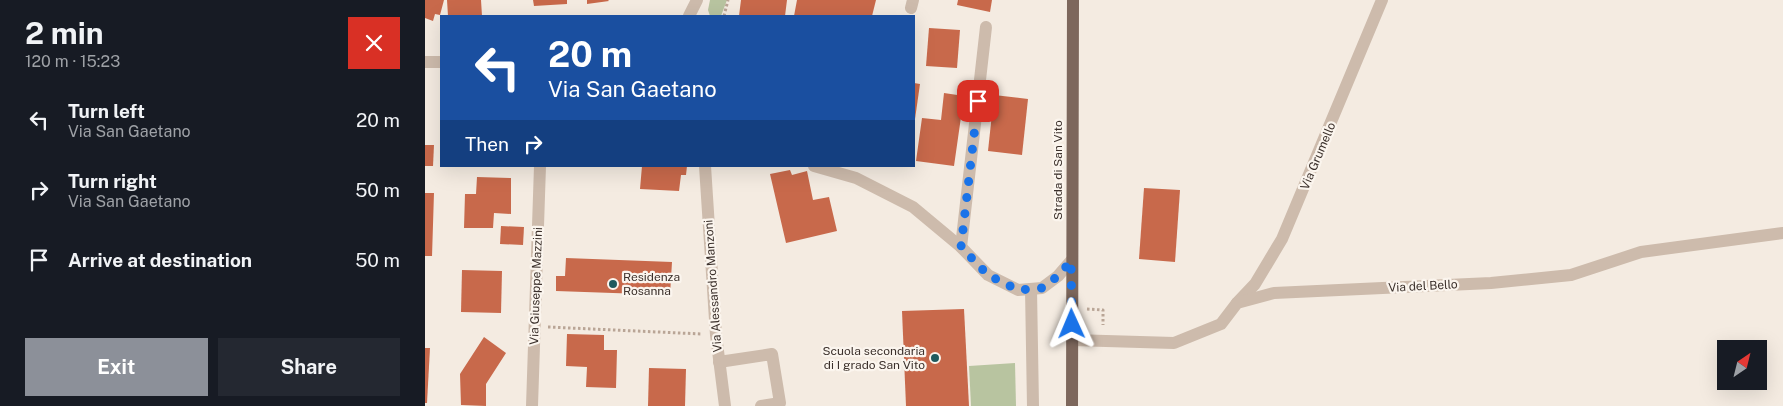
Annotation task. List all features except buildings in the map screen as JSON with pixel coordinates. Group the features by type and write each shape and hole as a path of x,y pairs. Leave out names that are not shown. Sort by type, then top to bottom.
{"main road":[{"name":"Strada di San Vito","path":"1072,406 1073,0"}],"street":[{"path":"688,0 689,15"},
{"path":"689,15 697,0"},
{"name":"Via Grumello","path":"1237,303 1255,284 1282,239 1382,0"},
{"path":"961,247 986,28"},
{"path":"425,62 440,62"},
{"name":"Via Giuseppe Mazzini","path":"532,406 540,167"},
{"name":"Via Alessandro Manzoni","path":"705,167 715,335 725,406"},
{"path":"821,167 857,172 913,207 961,247 988,275 1018,290 1042,288 1058,276 1071,261"},
{"name":"Via del Bello","path":"1237,303 1274,293 1491,283 1571,275 1641,252 1783,233"},
{"path":"1031,289 1033,406"},
{"path":"1072,340 1174,343 1221,324 1237,303"},
{"path":"719,362 772,354 781,403 761,406"}],"path":[{"path":"724,15 728,0"},
{"path":"535,326 715,335"}],"green space":[{"path":"710,0 727,0 721,15 710,15 708,10"},
{"path":"1015,363 1016,406 971,406 969,366"}],"place":[{"name":"Residenza Rosanna","path":"613,284"},
{"name":"Scuola secondaria di I grado San Vito","path":"935,358"}],"route":[{"path":"978,101 961,247 988,275 1018,290 1042,288 1058,276 1071,261 1072,324"}]}
